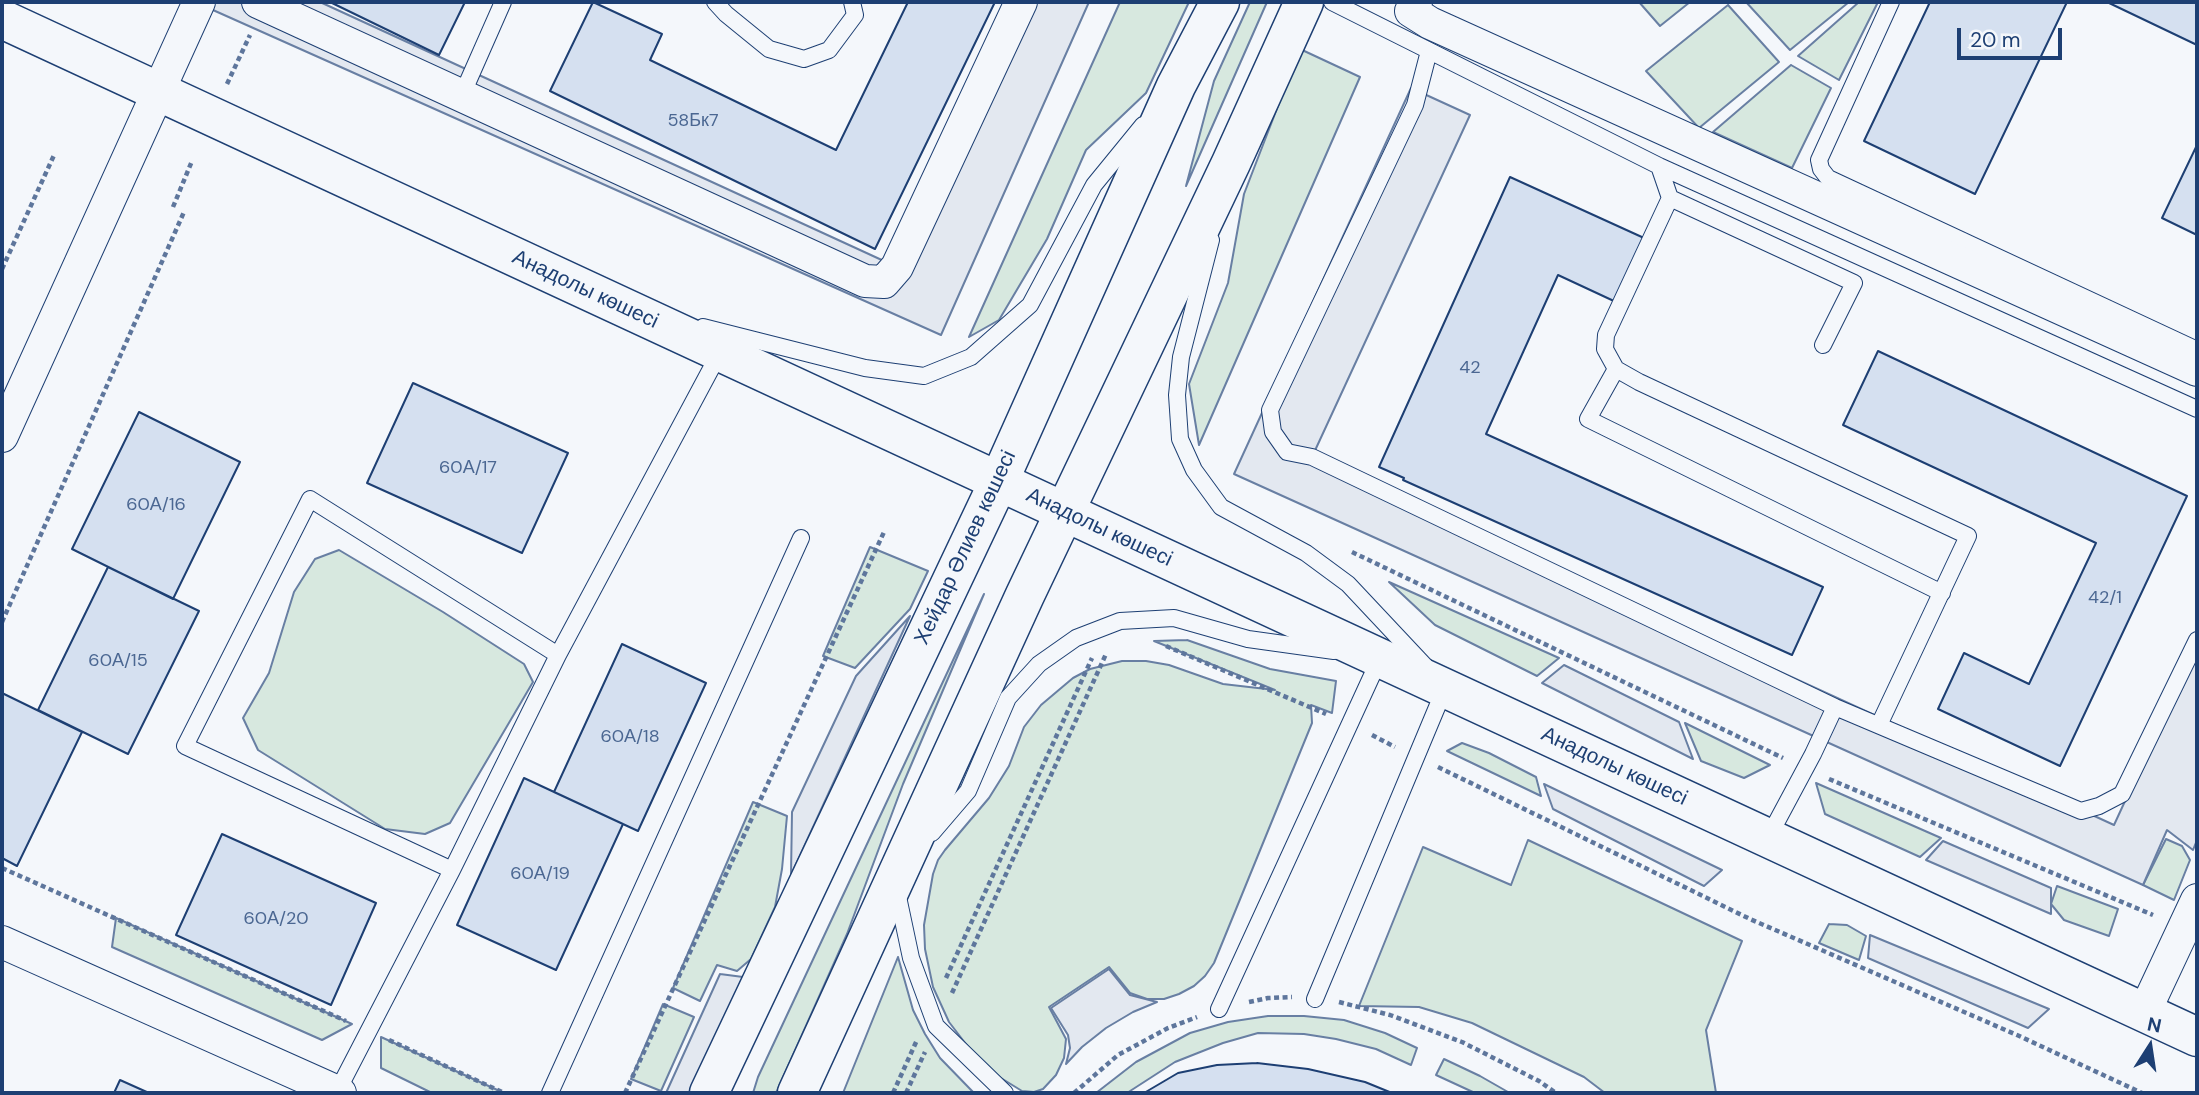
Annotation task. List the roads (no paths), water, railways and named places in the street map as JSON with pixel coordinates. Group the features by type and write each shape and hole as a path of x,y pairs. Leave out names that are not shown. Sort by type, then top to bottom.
{"street":[{"path":"2,436 199,2"},
{"path":"255,16 462,95 865,281 884,282 897,267 1021,2"},
{"name":"Хейдар Әлиев көшесі","path":"709,1093 999,481 1176,86 1220,2"},
{"path":"797,1093 1304,2"},
{"path":"1416,2 1411,12 1430,23 2197,370"},
{"name":"Анадолы көшесі","path":"2,19 2197,1037"},
{"path":"2144,1013 2197,900"},
{"path":"2,942 338,1093"}],"lane":[{"path":"462,95 503,2"},
{"path":"715,2 769,50 804,59 829,50 855,15 852,2"},
{"path":"1332,2 1659,166 2197,408"},
{"path":"1891,2 1819,160 1821,169 1828,178 2197,349"},
{"path":"1429,51 1415,105 1270,410 1273,432 1287,452 1312,457 1835,707 2081,811 2122,794 2197,640"},
{"path":"621,306 865,368 924,376 971,357 1030,305 1094,185 1176,86"},
{"path":"1231,163 1181,357 1177,395 1180,439 1194,470 1221,507 1306,553 1348,584 1446,689 1315,999"},
{"path":"1659,166 1670,198 1606,335 1605,349 1616,369 1968,536 1879,725"},
{"path":"1670,198 1854,283 1823,345"},
{"path":"338,1093 558,655 720,352"},
{"path":"1616,369 1588,419 1942,593"},
{"path":"452,870 185,746 310,499 558,655"},
{"path":"550,1093 801,538"},
{"path":"1005,1093 933,1019 911,958 895,881 944,817 968,791 1008,698 1039,664 1076,638 1120,621 1174,618 1248,639 1380,658 1219,1009"},
{"path":"1768,838 1835,707"}]}
